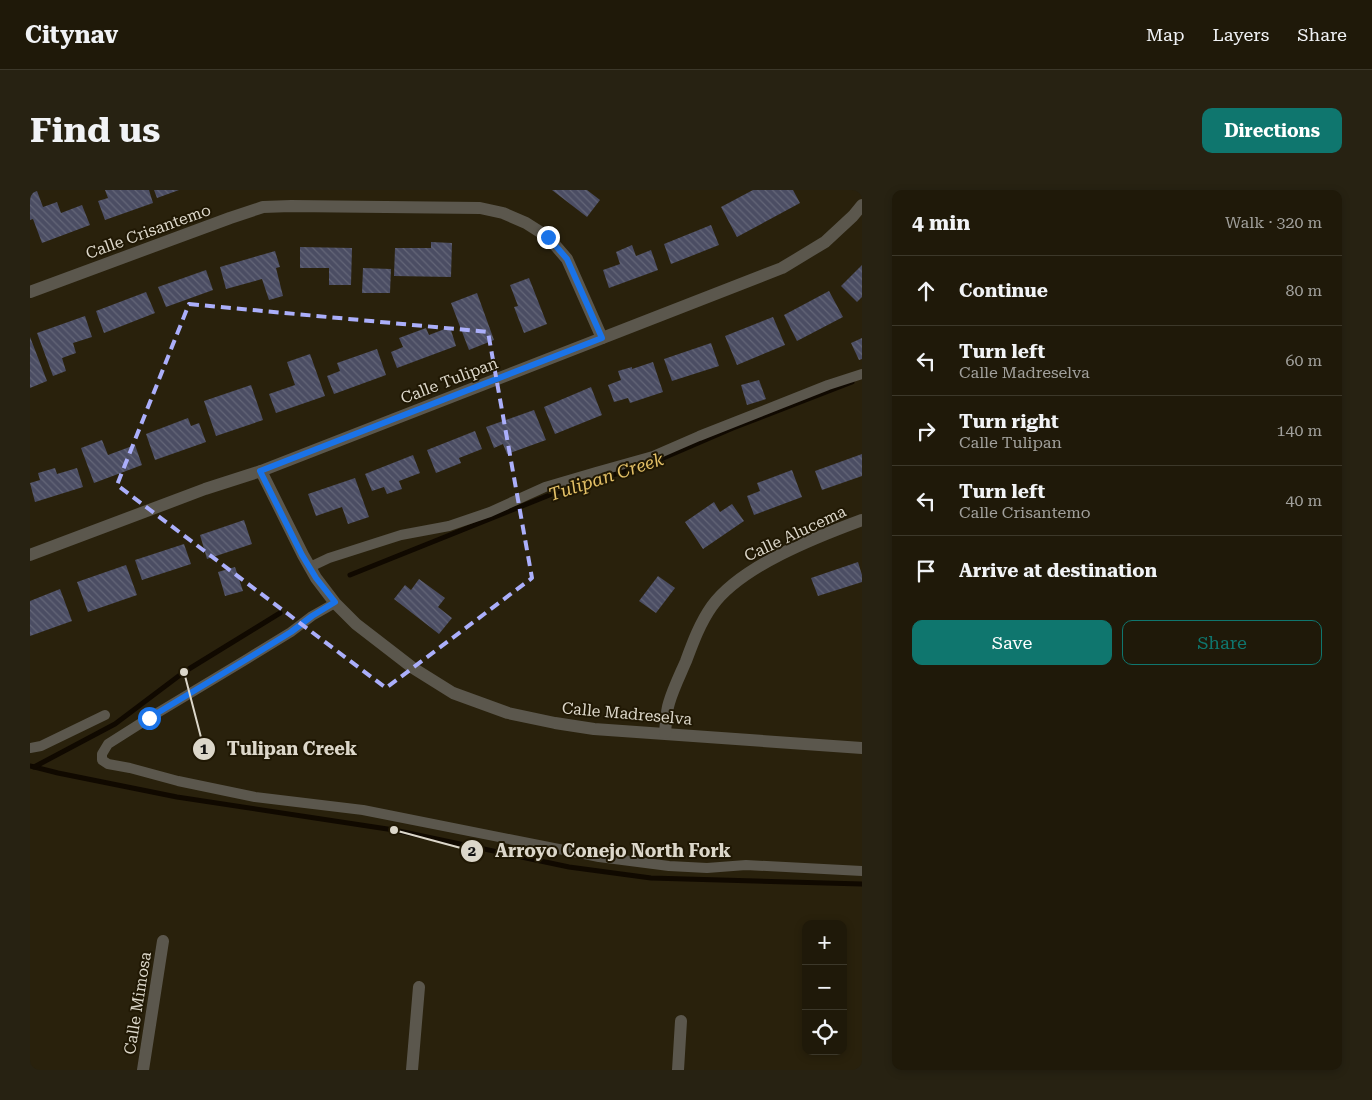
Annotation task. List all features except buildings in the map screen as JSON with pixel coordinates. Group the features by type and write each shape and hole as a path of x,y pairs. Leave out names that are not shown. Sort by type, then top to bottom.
{"street":[{"name":"Calle Tulipan","path":"30,555 198,492 260,471 782,268 825,242 862,205"},
{"name":"Calle Crisantemo","path":"30,292 263,207 480,208 503,213 518,219 548,237 567,259 602,338"},
{"name":"Calle Madreselva","path":"260,471 316,578 335,602 356,624 434,682 453,693 508,712 555,723 594,729 862,748"},
{"name":"Calle Alucema","path":"666,734 668,704 701,623 717,600 742,577 772,559 862,520"},
{"name":"Calle Mimosa","path":"143,1070 163,941"},
{"path":"412,1070 420,987"},
{"path":"678,1070 681,1021"}],"lane":[{"path":"310,567 329,558 401,536 449,526 490,512 545,487 653,456 699,436 862,374"},
{"path":"335,602 291,632 108,744 102,754 102,760 108,764 178,781 255,797 363,810 599,857 669,866 707,868 746,865 862,871"},
{"path":"30,748 41,746 104,716"}],"highlighted area":[{"path":"189,304 488,332 532,578 386,688 117,485"}],"waterway":[{"name":"Tulipan Creek","path":"350,575 567,488 647,465 733,428 852,382"},
{"name":"Tulipan Creek","path":"34,767 115,724 184,672 280,613"},
{"path":"30,766 177,797 394,830 569,867 651,878 862,884"}],"place":[{"name":"Tulipan Creek","path":"184,672"},
{"name":"Arroyo Conejo North Fork","path":"394,830"}],"route":[{"path":"149,718 291,632 335,602 316,578 302,555 260,471 602,338 567,259 548,237"}]}
